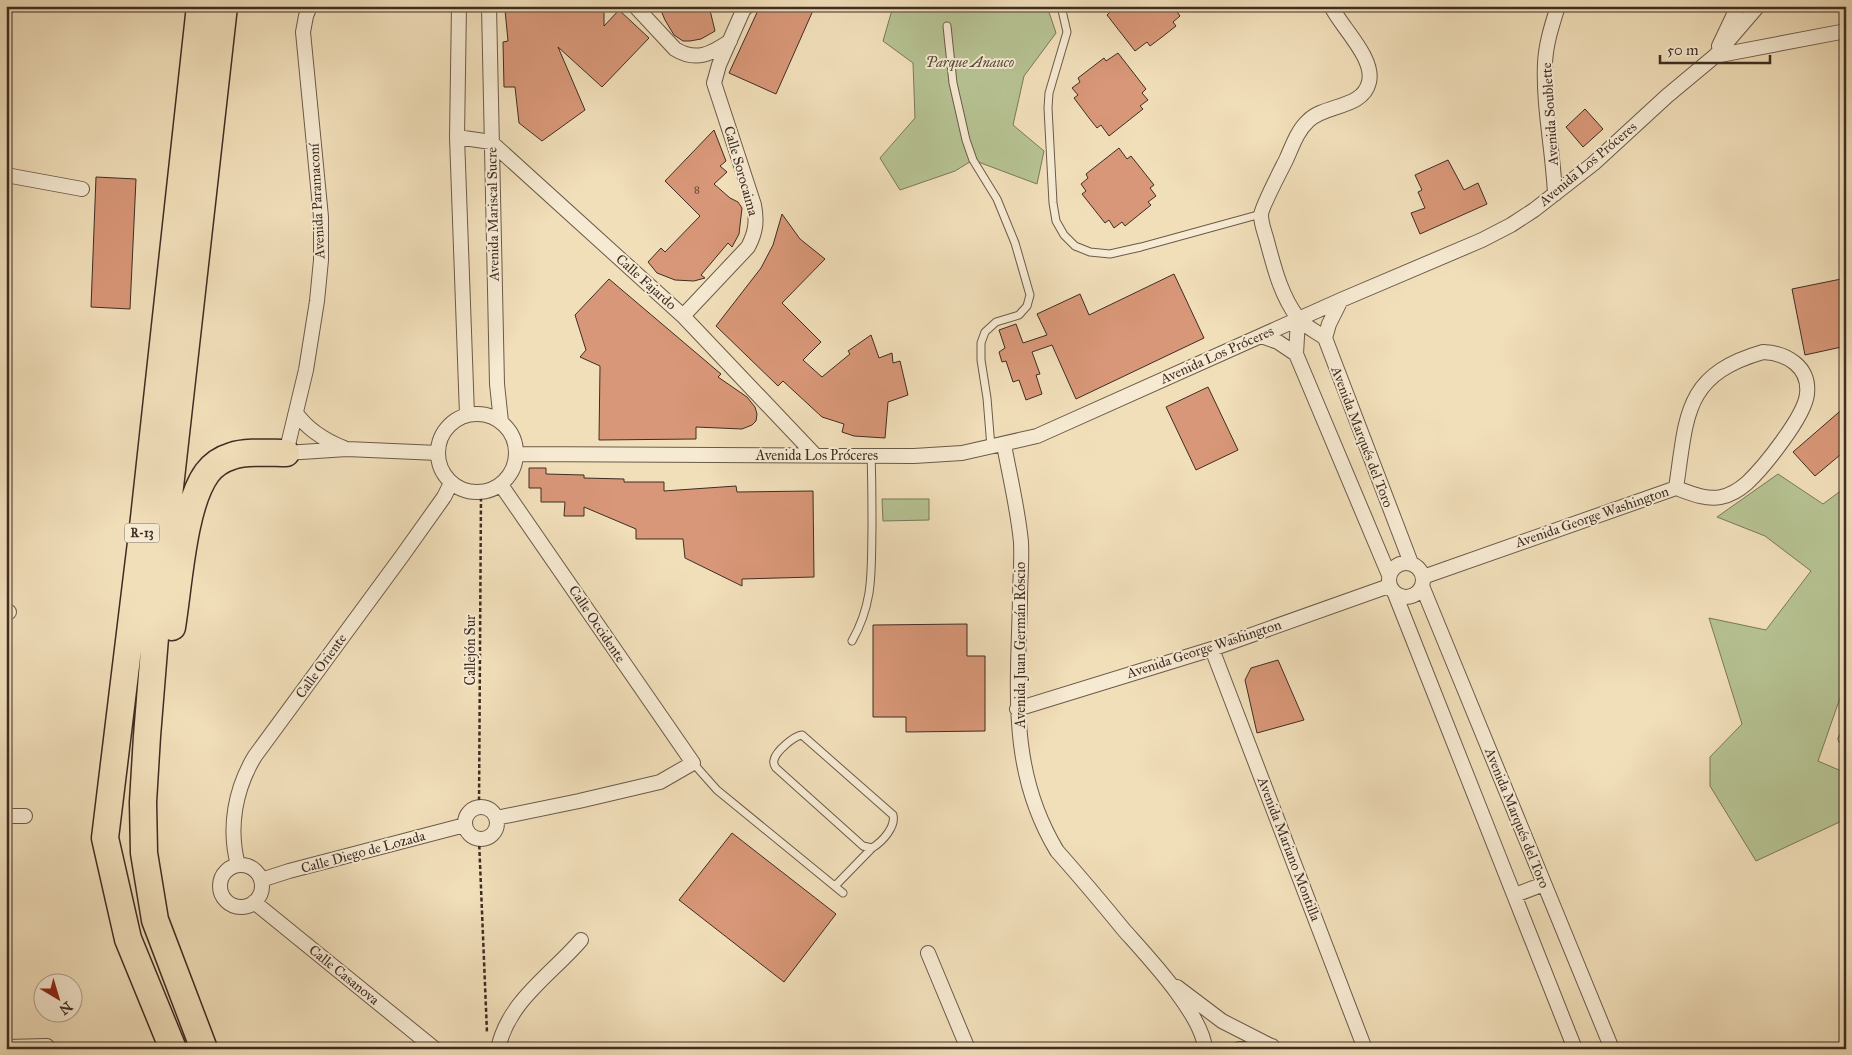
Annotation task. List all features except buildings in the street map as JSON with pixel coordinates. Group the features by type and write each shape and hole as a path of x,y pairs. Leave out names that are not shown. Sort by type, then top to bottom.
{"highway":[{"name":"R-13","path":"173,1049 128,939 105,838 144,518 200,6"},
{"name":"R-13","path":"204,1049 155,920 144,853 143,802 160,576 224,6"},
{"path":"147,736 158,709 187,529 194,500 200,487 207,473 220,461 234,455 286,453"}],"street":[{"name":"Avenida Paramaconí","path":"286,453 306,370 317,301 321,260 321,217 304,32 306,16 310,6"},
{"path":"460,6 457,137 467,415"},
{"name":"Avenida Mariscal Sucre","path":"489,6 497,384 501,422"},
{"path":"635,6 675,49 692,57 719,49 731,41"},
{"path":"1331,6 1367,64 1370,74 1369,84 1365,92 1356,100 1321,112 1308,120 1299,132 1261,214 1277,281 1298,319 1325,338 1329,324 1341,300"},
{"path":"1340,23 1343,6"},
{"name":"Avenida Soublette","path":"1556,194 1547,106 1545,63 1549,35 1558,6"},
{"path":"1715,56 1738,6"},
{"path":"1715,56 1758,6"},
{"name":"Calle Sorocaima","path":"683,316 748,247 754,235 757,220 754,205 714,83 719,66 743,10"},
{"name":"Avenida Los Próceres","path":"517,454 871,454 914,456 962,453 1036,436 1341,300 1482,240 1511,225 1556,194 1593,164 1667,96 1715,56 1846,31"},
{"path":"457,137 491,142"},
{"name":"Calle Fajardo","path":"491,142 683,316 814,455"},
{"path":"6,175 82,189"},
{"name":"Avenida Marqués del Toro","path":"1298,319 1296,354 1391,585 1576,1049"},
{"path":"1261,336 1278,342 1296,354"},
{"name":"Avenida Marqués del Toro","path":"1325,338 1411,563 1419,568 1422,582 1612,1049"},
{"path":"1763,352 1776,352 1788,357 1800,367 1806,379 1807,394 1802,409 1787,434 1748,482 1733,494 1718,498 1705,498 1676,488 1685,432 1692,405 1698,392 1710,378 1725,367 1763,352"},
{"path":"296,412 304,424 318,436 346,449"},
{"path":"485,414 501,422 513,436 517,454 512,471 501,485 481,493 470,493 451,483 444,475 439,464 438,453 439,443 450,425 467,415 485,414"},
{"name":"Avenida Juan Germán Róscio","path":"997,446 1021,543 1017,709 1024,767 1036,810 1044,829 1058,851 1166,979 1200,1028 1205,1049"},
{"path":"286,453 346,449 438,453"},
{"name":"Calle Oriente","path":"238,865 235,854 234,816 236,800 248,768 402,556 444,497 451,483"},
{"name":"Calle Occidente","path":"501,485 693,764"},
{"name":"Avenida George Washington","path":"1422,582 1676,488"},
{"path":"1411,563 1400,563 1392,570 1391,585 1405,597 1410,597 1415,594 1422,582"},
{"name":"Avenida George Washington","path":"1017,709 1212,649 1391,585"},
{"name":"Avenida Mariano Montilla","path":"1212,649 1365,1049"},
{"path":"496,818 660,782 693,764"},
{"path":"479,807 487,808 496,818 497,827 492,835 479,840 470,835 465,826 468,813 479,807"},
{"path":"6,816 25,816"},
{"name":"Calle Diego de Lozada","path":"261,880 465,826"},
{"path":"238,865 251,867 257,872 261,880 262,890 254,902 248,905 236,906 230,904 220,888 223,876 232,867 238,865"},
{"path":"1515,895 1544,884"},
{"name":"Calle Casanova","path":"254,902 435,1049"},
{"path":"493,1044 501,1034 511,1015 528,994 581,940"},
{"path":"928,953 968,1049"},
{"name":"Avenida Juan Germán Róscio","path":"1166,979 1222,1021 1275,1047"},
{"path":"6,1046 47,1046"},
{"path":"1240,1049 1275,1047"}],"lane":[{"path":"743,10 754,6"},
{"path":"1063,9 1067,32 1049,93 1048,108 1056,221 1064,235 1075,246 1090,252 1110,254 1261,214"},
{"path":"947,26 953,83 966,140 973,160 997,199 1015,242 1030,295 1027,306 1019,315 996,322 985,332 981,343 980,360 997,446"},
{"path":"852,641 860,626 872,583 873,492 871,454"},
{"path":"1846,732 1842,739 1846,741"},
{"path":"835,886 872,848 878,845 890,830 894,818 893,815 802,735 792,738 774,758 773,763 776,768 863,846 872,848"},
{"path":"693,764 717,790 843,893"}],"path":[{"name":"Callejón Sur","path":"479,807 481,493"},
{"path":"479,840 485,1005 493,1044"}],"green space":[{"name":"Parque Anauco","path":"897,6 1047,6 1056,33 1024,76 1013,125 1044,151 1037,184 973,160 955,171 900,190 880,158 915,118 913,63 883,41 892,10"},
{"path":"1778,474 1823,504 1846,487 1846,613 1843,618 1846,624 1846,681 1818,761 1846,773 1846,819 1756,861 1710,786 1710,757 1742,724 1709,618 1766,630 1811,571 1765,536 1717,517"},
{"path":"882,499 929,499 929,520 883,521"}]}
